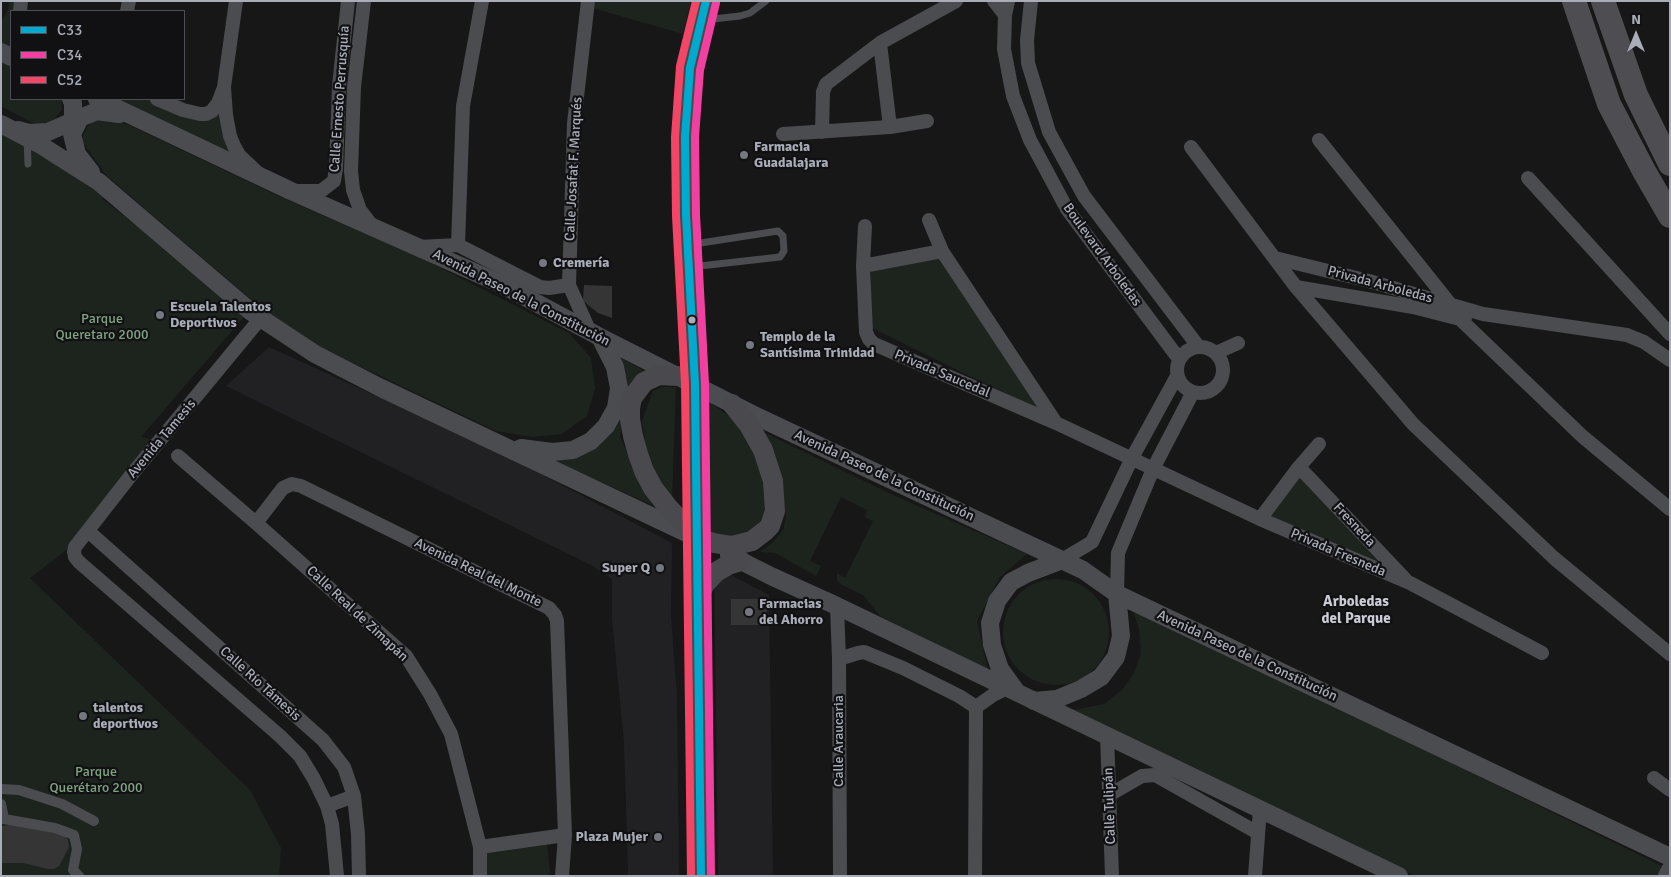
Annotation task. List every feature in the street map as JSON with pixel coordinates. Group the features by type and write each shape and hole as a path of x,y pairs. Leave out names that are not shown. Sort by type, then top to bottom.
{"highway":[{"path":"1574,1 1609,104 1670,216"},
{"path":"1603,1 1636,95 1670,164"}],"main road":[{"path":"701,876 697,538 687,380 689,268 685,137 690,68 706,1"},
{"path":"687,380 659,375 644,382 632,398 630,419 633,436 644,471 653,488 667,506 697,538 732,546 752,541 766,531 774,518 775,503 773,481 763,450 749,425 732,404"},
{"path":"698,597 705,584 716,572 741,560"}],"street":[{"path":"159,100 183,110 206,114 212,111 218,103 224,87 236,1"},
{"name":"Calle Ernesto Perrusquía","path":"291,190 321,191 334,181 339,86 348,1"},
{"name":"Calle Ernesto Perrusquía","path":"364,1 354,87 351,171 353,190 360,210 373,227"},
{"path":"458,245 463,106 482,1"},
{"name":"Calle Josafat F. Marqués","path":"588,1 574,123 569,285 595,335"},
{"path":"822,132 823,92 826,84 880,43 956,1"},
{"path":"994,1 1007,8"},
{"name":"Boulevard Arboledas","path":"1030,1 1027,40 1028,63 1049,132 1084,196 1198,346"},
{"name":"Boulevard Arboledas","path":"1007,8 1004,49 1013,96 1030,140 1067,209 1179,359"},
{"path":"880,43 890,128"},
{"path":"224,87 230,136 234,146 239,155 262,176"},
{"path":"2,125 29,133 48,132 73,120 72,100"},
{"name":"Avenida Paseo de la Constitución","path":"99,100 291,190 500,284 595,335 732,404 1083,570 1117,594 1670,857"},
{"path":"98,182 77,154 75,147 72,134 80,118 97,111 134,116"},
{"path":"783,134 890,128 927,121"},
{"path":"2,125 27,138 98,182 260,320 323,358 381,388 697,538 773,578 837,606 1260,809 1379,871 1399,876"},
{"path":"1030,140 1049,132"},
{"path":"1319,140 1460,320 1582,436 1670,509"},
{"path":"1191,147 1296,288 1413,424 1554,558 1670,654"},
{"path":"1528,178 1670,334"},
{"path":"929,220 942,251 1056,423"},
{"name":"Privada Saucedal","path":"864,226 863,266 866,332 874,344 1132,458"},
{"path":"418,247 458,245 540,286 549,288 569,285"},
{"path":"863,266 942,251"},
{"name":"Privada Arboledas","path":"1275,258 1369,281 1484,314 1627,335 1644,342 1670,360"},
{"name":"Privada Arboledas","path":"1296,288 1413,307 1460,320 1484,314"},
{"name":"Avenida Tamesis","path":"79,562 75,557 75,547 132,474 260,320"},
{"path":"503,446 547,452 562,452 582,446 599,434 612,418 619,388 615,367 595,335"},
{"path":"1216,353 1238,343"},
{"path":"1198,346 1208,347 1216,353 1223,363 1223,376 1216,386 1206,392 1193,392 1183,386 1177,376 1176,367 1179,359 1187,350 1198,346"},
{"path":"1012,691 1000,669 992,645 990,623 997,601 1011,582 1028,573 1062,560 1092,542 1132,458 1177,376"},
{"path":"1033,701 1058,699 1081,689 1101,677 1116,657 1121,636 1117,594 1118,553 1153,469 1193,392"},
{"path":"1260,520 1299,467 1319,444"},
{"name":"Calle Real de Zimapán","path":"178,456 256,522 406,656 430,694 451,734 480,847 480,876"},
{"name":"Privada Fresneda","path":"1132,458 1260,520 1410,584 1542,653"},
{"name":"Fresneda","path":"1299,467 1410,584"},
{"name":"Avenida Real del Monte","path":"256,522 283,488 292,484 301,486 549,608 557,622 565,835 562,876"},
{"name":"Calle Río Támesis","path":"88,531 323,740 344,767 354,796 358,834 359,876"},
{"name":"Calle Río Támesis","path":"79,562 280,736 300,756 327,806 332,824 337,876"},
{"name":"Calle Araucaria","path":"837,606 840,876"},
{"path":"839,659 858,652 864,652 903,668 959,696 976,708"},
{"path":"976,708 993,694 1012,691"},
{"path":"975,876 976,708"},
{"name":"Calle Tulipán","path":"1107,735 1112,876"},
{"path":"1109,795 1142,776 1155,775 1258,833"},
{"path":"1654,778 1670,790"},
{"path":"1,796 1,789 19,790 62,804 94,821"},
{"path":"327,806 354,796"},
{"path":"1,804 4,820 55,828 74,835 77,849 73,870 79,876"},
{"path":"1255,876 1260,809"},
{"path":"480,847 565,835"},
{"path":"1667,876 1670,870"}],"lane":[{"path":"701,21 750,13 766,1"},
{"path":"27,138 28,164"},
{"path":"687,246 778,231 783,236 784,251 780,257 689,268"}],"shaded area":[{"path":"269,347 497,451 672,543 671,616 677,696 679,876 627,876 624,742 612,620 612,579 591,565 226,386"},
{"path":"714,566 769,595 773,876 718,876"}],"green space":[{"path":"9,1 21,1 20,10 10,10 10,56 1,52 1,22 8,10"},
{"path":"590,1 691,1 683,34 589,7"},
{"path":"1,59 10,64 10,100 61,100 62,109 54,120 40,127 1,106"},
{"path":"224,94 236,157 99,100 155,100 199,119"},
{"path":"95,118 115,120 131,126 287,200 415,255 569,333 591,358 595,388 587,416 562,434 532,437 496,431 319,347 255,303 106,175 83,143 83,135"},
{"name":"Parque Querétaro 2000","path":"1,124 106,190 102,199 249,311 141,437 159,441 73,545 30,578 250,790 281,848 279,876 1,876"},
{"path":"941,258 1049,415 870,327 871,271"},
{"path":"616,355 646,372 627,391 620,437 652,505 550,459 611,429"},
{"path":"662,387 676,387 672,500 659,482 647,453 642,421 653,391"},
{"path":"703,397 739,424 753,449 765,482 768,509 754,530 730,539 704,533"},
{"path":"759,430 893,495 1027,554 1000,577 977,621 988,671 880,616 863,595 842,585 837,580 837,573 845,578 873,521 865,517 867,510 841,497 810,561 821,566 816,576 775,553 760,552 773,542 783,530 786,517 781,475"},
{"path":"1299,477 1389,573 1269,517"},
{"path":"1056,579 1076,583 1093,595 1105,612 1109,632 1105,652 1093,669 1076,681 1056,685 1036,681 1019,669 1007,652 1003,632 1007,612 1019,595 1036,583"},
{"path":"1136,609 1662,866 1658,876 1415,876 1074,716 1074,710 1104,704 1123,689 1134,673 1141,653 1139,629 1134,614"},
{"path":"547,845 550,871 548,876 487,876 487,853"}],"building":[{"path":"584,285 612,286 612,318 598,313 583,301"},
{"name":"Farmacias del Ahorro","path":"731,599 767,599 767,625 731,625"},
{"path":"1,826 37,828 63,835 68,840 69,847 59,866 54,869 48,869 23,863 1,863"}],"transit line":[{"name":"C52","path":"691,876 685,384 676,216 675,137 680,66 696,1"},
{"name":"C33","path":"701,876 695,384 686,215 685,137 690,68 706,1"},
{"name":"C34","path":"711,876 705,384 696,215 695,137 700,70 716,3"}],"place":[{"name":"Farmacia Guadalajara","path":"744,155"},
{"name":"Cremería","path":"543,263"},
{"name":"Escuela Talentos Deportivos","path":"160,315"},
{"name":"Templo de la Santísima Trinidad","path":"750,345"},
{"name":"Super Q","path":"660,568"},
{"name":"Farmacias del Ahorro","path":"749,612"},
{"name":"talentos deportivos","path":"83,716"},
{"name":"Plaza Mujer","path":"658,837"}],"district":[{"name":"Arboledas del Parque","path":"1356,610"}],"park label":[{"name":"Parque Queretaro 2000","path":"102,328"}]}
